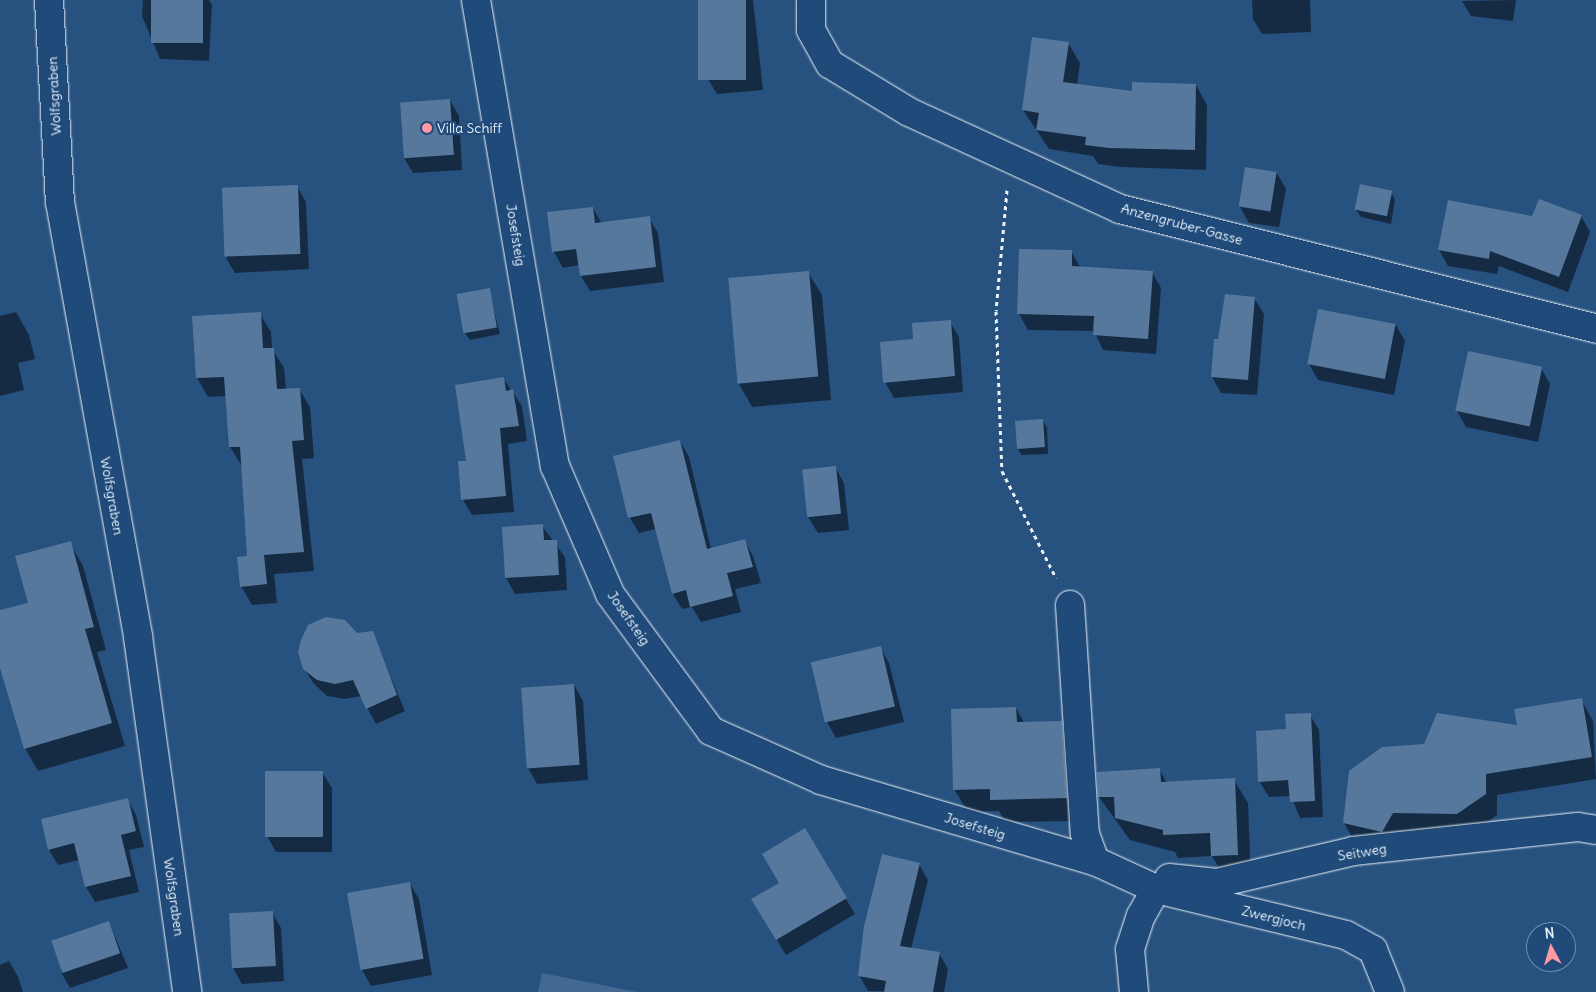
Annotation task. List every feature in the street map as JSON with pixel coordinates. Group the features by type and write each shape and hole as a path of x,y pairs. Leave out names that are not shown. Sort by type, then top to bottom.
{"street":[{"name":"Wolfsgraben","path":"49,0 60,202 138,637 187,992"},
{"name":"Josefsteig","path":"476,0 554,466 610,594 711,730 821,780 1094,861 1130,875"},
{"name":"Anzengruber-Gasse","path":"811,0 811,30 830,64 909,112 1120,209 1596,329"},
{"path":"1070,605 1085,834 1094,861"},
{"name":"Seitweg","path":"1130,875 1217,883 1353,851 1578,828 1596,830"},
{"name":"Zwergjoch","path":"1130,875 1156,889 1346,935 1373,950 1390,992"},
{"path":"1134,992 1130,950 1140,916 1156,889"}],"path":[{"path":"1010,159 996,311 1002,472 1070,605"}],"shaded area":[{"path":"542,973 637,992 538,992"}],"building":[{"path":"151,0 203,0 203,43 151,43"},
{"path":"698,0 746,0 746,80 698,80"},
{"path":"1032,37 1069,42 1063,82 1132,91 1132,82 1196,84 1195,150 1109,148 1085,145 1086,137 1036,130 1039,113 1022,110"},
{"name":"Villa Schiff","path":"450,99 454,155 404,158 400,102"},
{"path":"1245,167 1277,172 1270,212 1239,207"},
{"path":"1360,184 1392,191 1387,216 1355,209"},
{"path":"298,185 300,254 224,257 222,188"},
{"path":"1539,199 1582,215 1559,277 1490,251 1489,259 1438,250 1448,200 1532,216"},
{"path":"593,207 595,223 650,216 656,267 580,276 576,249 552,252 547,212"},
{"path":"1019,249 1072,250 1072,266 1153,271 1148,339 1093,335 1094,316 1017,314"},
{"path":"809,271 818,377 738,384 728,278"},
{"path":"490,288 497,327 463,333 457,294"},
{"path":"1225,294 1255,297 1248,380 1211,377 1214,339 1218,339"},
{"path":"1318,309 1396,324 1385,379 1307,364"},
{"path":"261,312 263,348 274,348 277,389 300,388 304,440 292,441 304,552 264,555 267,584 240,587 237,557 247,556 240,447 229,447 224,377 196,378 192,316"},
{"path":"951,320 955,376 883,383 880,342 913,339 912,323"},
{"path":"1468,351 1542,367 1530,426 1455,411"},
{"path":"504,377 506,391 513,389 519,426 500,428 506,496 461,500 458,461 466,461 455,385"},
{"path":"1043,419 1045,447 1017,449 1015,421"},
{"path":"680,440 707,549 745,539 753,567 727,573 733,596 690,607 686,590 672,594 651,513 628,518 613,456"},
{"path":"836,466 841,514 807,517 802,470"},
{"path":"543,524 544,540 557,540 559,575 505,578 502,527"},
{"path":"71,541 94,627 85,629 112,723 24,749 0,668 0,610 28,603 15,556"},
{"path":"326,617 345,620 357,633 373,631 397,695 366,709 353,680 335,684 317,680 303,669 298,652 301,640 308,625"},
{"path":"881,646 895,706 825,723 811,662"},
{"path":"574,684 580,765 527,768 521,688"},
{"path":"1582,698 1592,757 1486,774 1486,794 1457,814 1393,813 1382,832 1343,823 1349,771 1382,747 1424,744 1437,713 1517,725 1514,709"},
{"path":"1016,707 1017,722 1062,721 1067,798 990,800 990,789 953,790 951,709"},
{"path":"1311,713 1315,801 1290,802 1288,780 1258,782 1256,731 1286,729 1285,714"},
{"path":"1160,768 1161,782 1235,778 1238,855 1211,856 1210,833 1163,835 1163,830 1115,818 1114,797 1098,797 1097,772"},
{"path":"265,771 323,771 323,837 265,837"},
{"path":"128,798 136,831 121,835 131,876 85,887 74,843 48,850 41,819"},
{"path":"805,828 847,898 776,940 751,899 779,883 762,854"},
{"path":"882,854 920,863 900,946 940,952 933,992 884,992 886,981 858,976 864,926"},
{"path":"410,882 424,959 361,970 347,893"},
{"path":"273,911 276,966 232,968 229,913"},
{"path":"109,921 120,953 62,973 51,941"}],"place":[{"name":"Villa Schiff","path":"427,128"}]}
